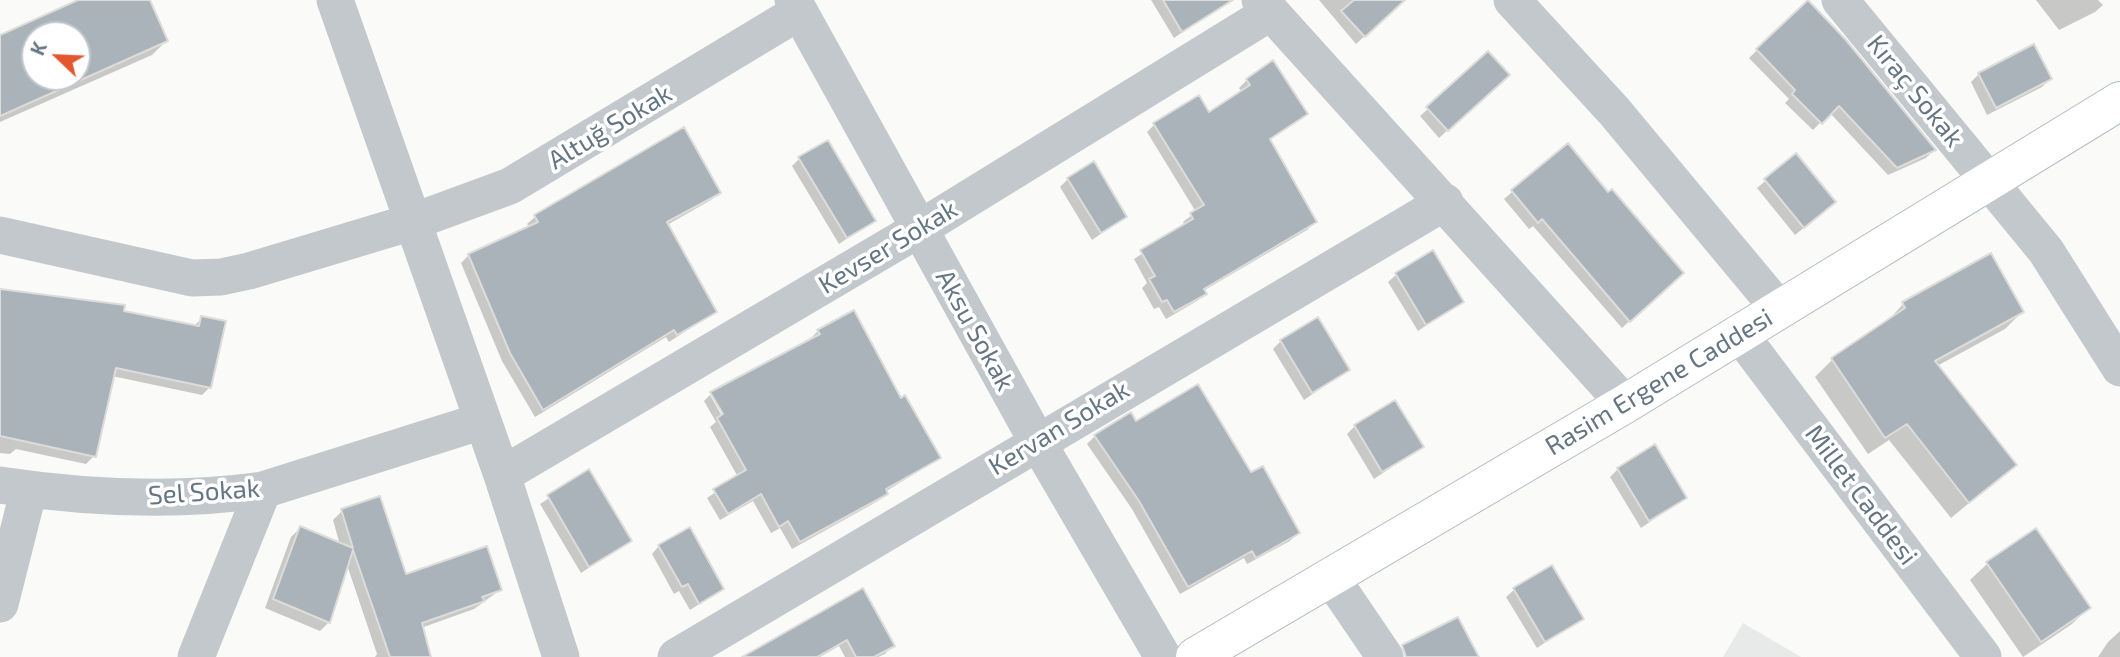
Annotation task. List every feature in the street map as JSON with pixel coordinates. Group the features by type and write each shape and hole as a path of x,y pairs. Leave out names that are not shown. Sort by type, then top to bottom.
{"main road":[{"name":"Rasim Ergene Caddesi","path":"1195,657 1625,404 2120,101"}],"street":[{"path":"335,0 502,475 561,657"},
{"path":"1512,0 1614,111 1779,309"},
{"name":"Kıraç Sokak","path":"1840,0 2046,251 2120,368"},
{"name":"Altuğ Sokak","path":"0,234 173,275 206,278 249,271 479,200 521,180 796,6"},
{"name":"Aksu Sokak","path":"796,6 1037,441 1163,657"},
{"path":"1265,6 1625,404"},
{"name":"Kevser Sokak","path":"502,475 919,229 1265,6"},
{"name":"Kervan Sokak","path":"676,657 1445,202"},
{"name":"Millet Caddesi","path":"1739,333 1983,657"},
{"name":"Sel Sokak","path":"15,487 141,496 230,495 263,490 482,421"},
{"path":"0,604 15,487"},
{"path":"196,657 263,490"},
{"path":"1330,576 1385,657"}],"shaded area":[{"path":"1743,623 1801,657 1723,657"}],"building":[{"path":"78,0 150,0 168,41 91,75 91,21 31,21"},
{"path":"1163,0 1233,0 1182,32"},
{"path":"1354,0 1405,0 1365,37 1341,11"},
{"path":"1808,0 1846,40 1936,150 1897,168 1839,106 1822,124 1792,94 1795,90 1756,49"},
{"path":"21,26 21,91 56,91 0,116 0,35"},
{"path":"2034,44 2052,79 1996,108 1978,73"},
{"path":"1488,51 1510,75 1448,131 1426,107"},
{"path":"1273,60 1308,114 1270,139 1317,222 1204,289 1207,294 1174,312 1167,300 1162,302 1149,279 1155,276 1140,250 1193,219 1190,213 1204,205 1153,123 1199,95 1209,112 1250,85 1246,79"},
{"path":"684,127 721,193 667,222 717,312 677,335 674,330 543,410 510,353 468,254 538,222 534,215"},
{"path":"828,140 876,221 847,238 798,157"},
{"path":"1568,143 1608,192 1612,189 1684,273 1630,322 1542,219 1538,223 1511,190"},
{"path":"1796,153 1836,202 1804,228 1764,179"},
{"path":"1094,161 1127,217 1101,233 1067,178"},
{"path":"1433,250 1464,302 1426,325 1395,273"},
{"path":"1991,253 2024,312 1935,361 2017,465 1969,503 1907,424 1885,438 1831,358 1905,308 1902,302"},
{"path":"0,289 125,305 124,311 199,326 201,316 226,321 211,388 116,368 96,457 0,436"},
{"path":"854,310 901,398 905,395 941,458 886,489 888,494 800,542 788,521 779,527 761,494 728,514 713,489 746,470 717,418 723,414 710,392 820,334 817,330"},
{"path":"1318,317 1350,370 1312,393 1280,340"},
{"path":"1198,384 1251,472 1263,466 1300,533 1256,558 1252,551 1188,587 1139,501 1094,435 1131,412 1136,421"},
{"path":"1395,400 1424,447 1382,472 1354,425"},
{"path":"1655,444 1687,498 1649,521 1617,468"},
{"path":"589,469 632,541 589,567 547,495"},
{"path":"380,496 406,574 487,546 502,590 482,597 485,601 422,623 431,657 390,657 353,550 330,623 273,599 300,526 353,548 341,509"},
{"path":"690,527 724,589 699,604 688,584 682,587 658,545"},
{"path":"2036,528 2091,608 2041,642 1986,562"},
{"path":"1552,565 1584,619 1545,642 1513,588"},
{"path":"863,588 895,646 874,657 856,657 847,640 817,657 742,657"},
{"path":"1458,617 1479,657 1406,657 1402,645"}]}
